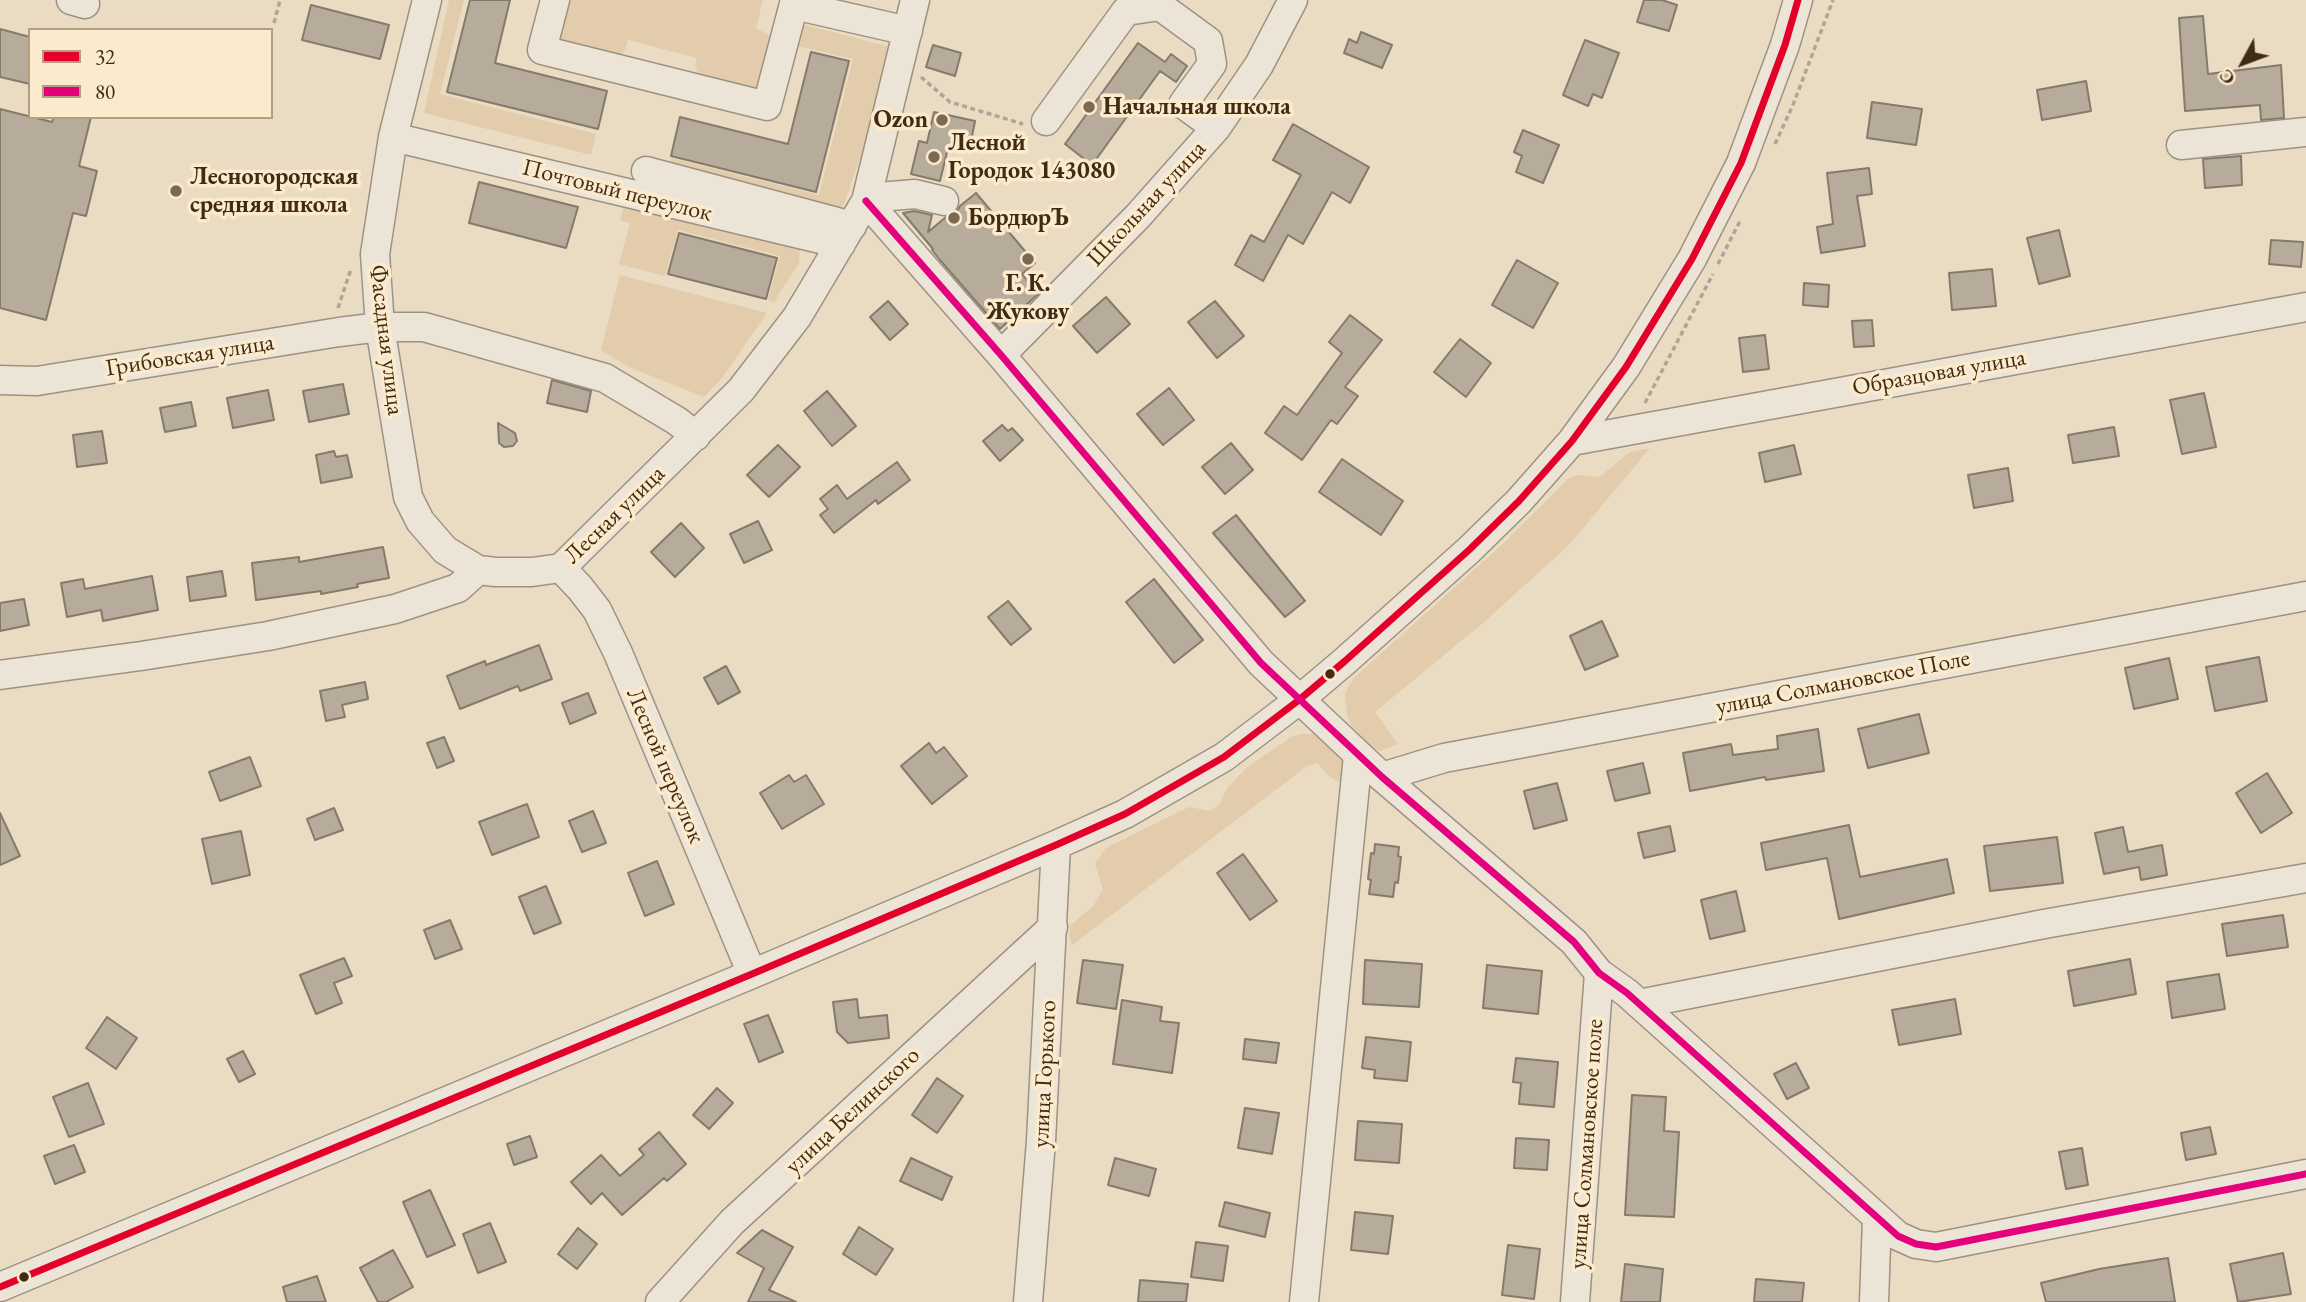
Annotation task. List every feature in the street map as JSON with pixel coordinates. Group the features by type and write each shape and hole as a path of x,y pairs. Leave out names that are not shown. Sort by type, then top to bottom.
{"street":[{"name":"Фасадная улица","path":"427,0 393,138 375,254 380,327 408,497 420,521 445,550 478,570"},
{"path":"555,0 542,50 767,106 794,2 908,31"},
{"name":"Лесная улица","path":"478,570 520,572 561,568 741,390 797,317 867,199 915,0"},
{"name":"Школьная улица","path":"1001,355 1129,225 1216,128 1259,65 1293,0"},
{"path":"0,1287 1056,845 1125,814 1224,757 1299,700 1469,550 1519,501 1572,441 1639,345 1692,259 1741,163 1785,45 1798,0"},
{"path":"1046,121 1126,11 1160,6 1208,41 1212,64 1183,104 1216,128"},
{"path":"2181,145 2306,132"},
{"name":"Почтовый переулок","path":"393,138 846,235"},
{"path":"646,171 846,235"},
{"path":"867,199 915,194 944,201"},
{"path":"867,199 1252,653 1382,777 1574,942 1599,973 1639,1004 1898,1236 1916,1244 1936,1247 2306,1174"},
{"name":"Образцовая улица","path":"1572,441 2306,307"},
{"name":"Грибовская улица","path":"0,380 37,381 338,332 380,327 424,327 605,378 677,421 696,436"},
{"name":"Лесной переулок","path":"561,568 597,610 618,653 752,974"},
{"path":"0,675 268,636 394,609 458,588 478,570"},
{"name":"улица Солмановское Поле","path":"1382,777 1444,758 2306,596"},
{"path":"1304,1302 1358,755"},
{"name":"улица Горького","path":"1028,1302 1041,1141 1056,845"},
{"path":"1639,1004 2044,924 2306,878"},
{"name":"улица Белинского","path":"660,1302 732,1222 1053,927"},
{"name":"улица Солмановское поле","path":"1575,1302 1599,973"},
{"path":"1874,1302 1877,1218"}],"path":[{"path":"274,23 279,0"},
{"path":"901,60 950,102 1040,130 1046,121"}],"shaded area":[{"path":"449,0 464,0 440,94 596,134 591,155 424,113"},
{"path":"566,0 763,0 756,28 774,38 760,86 755,90 700,78 695,66 697,58 628,40 620,56 560,41"},
{"path":"798,23 890,47 868,135 844,204 838,210 668,167 671,158 819,195 853,59 793,45"},
{"path":"625,200 800,244 799,263 774,302 768,300 780,256 678,230 665,276 619,264 630,223 620,220"},
{"path":"620,275 767,313 722,378 704,397 629,367 601,350"},
{"path":"1650,448 1568,546 1483,623 1375,712 1398,744 1380,751 1371,747 1351,725 1347,715 1345,695 1355,677 1506,541 1569,478 1579,475 1599,477 1630,452"},
{"path":"1313,734 1326,740 1339,754 1344,763 1344,774 1339,782 1317,763 1307,766 1072,945 1069,935 1071,925 1093,906 1103,890 1095,863 1106,848 1189,807 1210,811 1219,805 1227,788 1247,767 1293,736"}],"building":[{"path":"470,0 510,0 495,63 607,91 598,129 447,92"},
{"path":"1644,0 1662,0 1677,5 1669,31 1637,22"},
{"path":"311,5 389,25 380,59 302,40"},
{"path":"2203,16 2208,74 2281,65 2284,118 2261,120 2260,105 2185,111 2179,18"},
{"path":"0,29 28,36 28,84 0,77"},
{"path":"1361,32 1392,45 1382,68 1344,53 1349,39 1357,43"},
{"path":"1585,40 1619,53 1602,98 1593,94 1588,106 1563,95"},
{"path":"1138,43 1165,62 1171,54 1187,66 1176,82 1160,71 1092,165 1065,144"},
{"path":"933,45 961,53 955,76 926,67"},
{"path":"811,52 849,61 816,192 671,156 680,117 788,144"},
{"path":"2086,81 2091,111 2042,120 2037,90"},
{"path":"1872,102 1922,109 1916,145 1867,138"},
{"path":"0,109 28,116 28,119 52,122 53,119 91,119 79,166 97,171 86,216 73,213 46,320 0,308"},
{"path":"934,112 975,121 969,152 948,148 940,181 911,174 919,141 927,143"},
{"path":"1293,124 1369,167 1350,203 1332,192 1303,244 1288,235 1263,281 1235,265 1251,235 1264,242 1301,175 1273,160"},
{"path":"1523,130 1559,145 1543,183 1516,172 1522,156 1514,152"},
{"path":"2241,156 2242,185 2205,188 2203,159"},
{"path":"1869,168 1872,194 1857,196 1865,246 1821,253 1817,227 1833,224 1827,173"},
{"path":"479,182 578,207 566,248 469,223"},
{"path":"976,193 1035,263 1022,274 1038,294 1000,329 903,213 914,211 932,215 928,232 946,217 956,213 960,206"},
{"path":"2059,230 2070,276 2039,284 2027,238"},
{"path":"679,233 777,258 766,299 668,274"},
{"path":"2271,240 2303,242 2301,267 2269,264"},
{"path":"1517,260 1558,283 1533,328 1492,305"},
{"path":"1992,269 1996,306 1952,310 1949,273"},
{"path":"1804,283 1829,285 1828,307 1803,305"},
{"path":"1106,297 1130,324 1097,353 1073,326"},
{"path":"888,301 908,324 890,340 870,317"},
{"path":"1215,301 1244,336 1217,358 1188,322"},
{"path":"1350,315 1382,340 1345,387 1358,396 1337,424 1331,420 1302,460 1265,433 1284,406 1297,415 1342,353 1329,342"},
{"path":"1872,320 1874,346 1854,347 1852,321"},
{"path":"1765,335 1769,369 1743,372 1739,338"},
{"path":"1460,339 1491,363 1466,397 1434,372"},
{"path":"552,380 591,391 587,412 547,403"},
{"path":"343,384 349,414 309,422 303,391"},
{"path":"1169,388 1194,420 1163,445 1137,414"},
{"path":"268,390 274,420 233,428 227,398"},
{"path":"827,391 856,426 832,446 804,411"},
{"path":"2204,393 2216,447 2182,454 2170,400"},
{"path":"191,402 196,426 165,432 160,408"},
{"path":"498,423 515,433 517,441 513,446 504,447 499,443"},
{"path":"1002,425 1008,431 1012,428 1023,440 1000,461 983,441"},
{"path":"2114,427 2119,456 2073,463 2068,435"},
{"path":"102,431 107,463 77,467 73,435"},
{"path":"1231,443 1253,470 1225,494 1202,467"},
{"path":"778,445 800,467 769,497 747,475"},
{"path":"1794,445 1801,474 1765,482 1759,453"},
{"path":"334,451 336,457 347,455 352,477 321,483 316,455"},
{"path":"1342,459 1403,501 1381,535 1319,492"},
{"path":"897,462 910,480 878,504 876,500 834,533 820,515 828,509 820,499 837,485 847,499"},
{"path":"2008,468 2013,501 1974,508 1968,475"},
{"path":"1236,515 1305,601 1285,617 1213,533"},
{"path":"758,521 772,550 744,563 730,534"},
{"path":"681,523 704,548 675,577 651,552"},
{"path":"383,547 389,578 321,594 321,591 256,600 252,563 299,557 299,562"},
{"path":"222,571 226,596 190,601 187,577"},
{"path":"152,576 158,610 103,621 101,610 67,617 61,583 83,579 85,589"},
{"path":"1154,579 1203,640 1174,663 1126,602"},
{"path":"24,599 29,625 0,631 0,603"},
{"path":"1008,601 1031,629 1011,645 988,617"},
{"path":"1602,621 1618,656 1585,670 1570,636"},
{"path":"539,645 552,679 520,691 518,686 460,709 447,676"},
{"path":"2259,657 2267,701 2215,711 2206,667"},
{"path":"2169,658 2178,699 2134,709 2125,668"},
{"path":"726,666 740,692 718,704 704,678"},
{"path":"365,682 368,699 342,705 345,717 326,721 320,691"},
{"path":"588,693 596,713 570,724 562,703"},
{"path":"1919,714 1929,753 1868,768 1858,729"},
{"path":"1818,729 1824,771 1766,780 1765,777 1690,791 1683,753 1731,744 1733,755 1778,749 1777,736"},
{"path":"444,737 454,761 437,768 427,743"},
{"path":"929,743 936,753 944,747 967,776 932,804 901,766"},
{"path":"250,757 261,786 220,801 209,772"},
{"path":"1643,763 1650,793 1615,801 1607,771"},
{"path":"2267,773 2292,813 2261,833 2236,793"},
{"path":"789,775 794,782 806,775 824,804 782,829 760,793"},
{"path":"1557,783 1567,820 1534,829 1524,791"},
{"path":"527,804 539,837 492,855 479,822"},
{"path":"334,808 343,830 315,840 307,819"},
{"path":"593,811 606,843 582,852 569,821"},
{"path":"0,813 20,856 0,865"},
{"path":"1849,825 1860,877 1947,859 1954,893 1839,919 1827,858 1766,870 1761,843"},
{"path":"1670,826 1675,851 1644,858 1638,833"},
{"path":"2123,827 2128,852 2162,845 2167,875 2141,880 2139,867 2104,874 2095,833"},
{"path":"241,831 250,875 212,884 202,839"},
{"path":"2057,837 2063,883 1990,891 1984,846"},
{"path":"1375,844 1399,847 1398,856 1401,857 1398,883 1395,882 1393,897 1369,894 1371,853 1374,854"},
{"path":"1243,854 1277,901 1250,920 1217,873"},
{"path":"657,861 674,904 645,916 628,873"},
{"path":"546,886 561,923 534,934 519,897"},
{"path":"1736,891 1745,931 1710,939 1701,900"},
{"path":"2283,915 2288,947 2227,956 2222,924"},
{"path":"450,920 462,949 435,959 424,930"},
{"path":"344,958 352,976 334,983 342,1003 316,1014 300,975"},
{"path":"2130,959 2136,994 2074,1006 2068,971"},
{"path":"1083,960 1123,965 1116,1009 1077,1003"},
{"path":"1365,960 1422,964 1419,1007 1363,1004"},
{"path":"1487,965 1542,971 1538,1014 1483,1008"},
{"path":"2219,974 2225,1009 2172,1018 2167,982"},
{"path":"857,999 859,1018 887,1015 889,1038 848,1043 837,1032 833,1002"},
{"path":"1955,999 1961,1034 1899,1045 1892,1010"},
{"path":"1122,1000 1162,1007 1160,1021 1179,1023 1172,1073 1113,1064"},
{"path":"768,1015 783,1052 759,1062 744,1024"},
{"path":"107,1017 137,1038 116,1069 86,1048"},
{"path":"1366,1037 1411,1042 1407,1081 1374,1078 1375,1070 1362,1068"},
{"path":"1245,1039 1279,1043 1276,1063 1243,1059"},
{"path":"243,1051 255,1074 239,1082 227,1059"},
{"path":"1516,1058 1558,1062 1554,1107 1519,1104 1521,1083 1513,1082"},
{"path":"1796,1063 1809,1088 1787,1099 1774,1074"},
{"path":"937,1078 963,1096 937,1133 912,1115"},
{"path":"88,1083 104,1124 69,1137 53,1097"},
{"path":"717,1088 733,1103 709,1129 693,1115"},
{"path":"1632,1095 1666,1097 1664,1131 1679,1132 1674,1217 1625,1215"},
{"path":"1245,1108 1279,1113 1272,1154 1238,1148"},
{"path":"1358,1121 1402,1124 1399,1163 1355,1160"},
{"path":"2210,1127 2216,1154 2186,1160 2181,1133"},
{"path":"659,1132 686,1164 667,1181 664,1178 622,1215 602,1193 591,1204 571,1182 601,1155 620,1176 644,1155 639,1149"},
{"path":"530,1136 537,1157 514,1165 507,1144"},
{"path":"1516,1138 1549,1140 1547,1170 1514,1168"},
{"path":"74,1145 85,1172 55,1184 44,1156"},
{"path":"2082,1148 2088,1185 2066,1189 2059,1152"},
{"path":"911,1158 952,1177 942,1200 900,1181"},
{"path":"1115,1158 1156,1169 1149,1196 1108,1185"},
{"path":"430,1190 455,1245 427,1257 403,1202"},
{"path":"1225,1202 1270,1213 1265,1237 1219,1226"},
{"path":"1355,1212 1393,1216 1388,1254 1351,1250"},
{"path":"490,1223 506,1262 478,1273 463,1234"},
{"path":"859,1227 893,1249 876,1275 843,1254"},
{"path":"578,1228 597,1244 577,1269 558,1254"},
{"path":"762,1230 793,1247 769,1290 796,1302 748,1302 764,1268 737,1253"},
{"path":"1196,1242 1228,1246 1223,1281 1191,1277"},
{"path":"1508,1245 1540,1249 1534,1299 1502,1295"},
{"path":"393,1250 413,1287 386,1302 378,1302 360,1268"},
{"path":"2283,1253 2291,1294 2238,1302 2230,1264"},
{"path":"2168,1258 2175,1302 2046,1302 2041,1283 2099,1269"},
{"path":"1625,1264 1663,1269 1660,1302 1621,1302"},
{"path":"317,1276 326,1302 287,1302 283,1287"},
{"path":"1756,1279 1804,1283 1802,1302 1754,1302"},
{"path":"1140,1280 1188,1284 1186,1302 1138,1302"}],"transit line":[{"name":"32","path":"0,1287 1056,845 1125,814 1224,757 1299,700 1469,550 1519,501 1572,441 1626,367 1692,259 1741,163 1785,45 1798,0"},
{"name":"80","path":"866,201 1001,355 1261,663 1382,777 1574,942 1599,973 1627,993 1898,1236 1916,1244 1936,1247 2306,1174"}],"place":[{"name":"Начальная школа","path":"1089,107"},
{"name":"Ozon","path":"942,120"},
{"name":"Лесной Городок 143080","path":"934,157"},
{"name":"Лесногородская средняя школа","path":"176,191"},
{"name":"БордюрЪ","path":"954,218"},
{"name":"Г. К. Жукову","path":"1028,259"}]}
